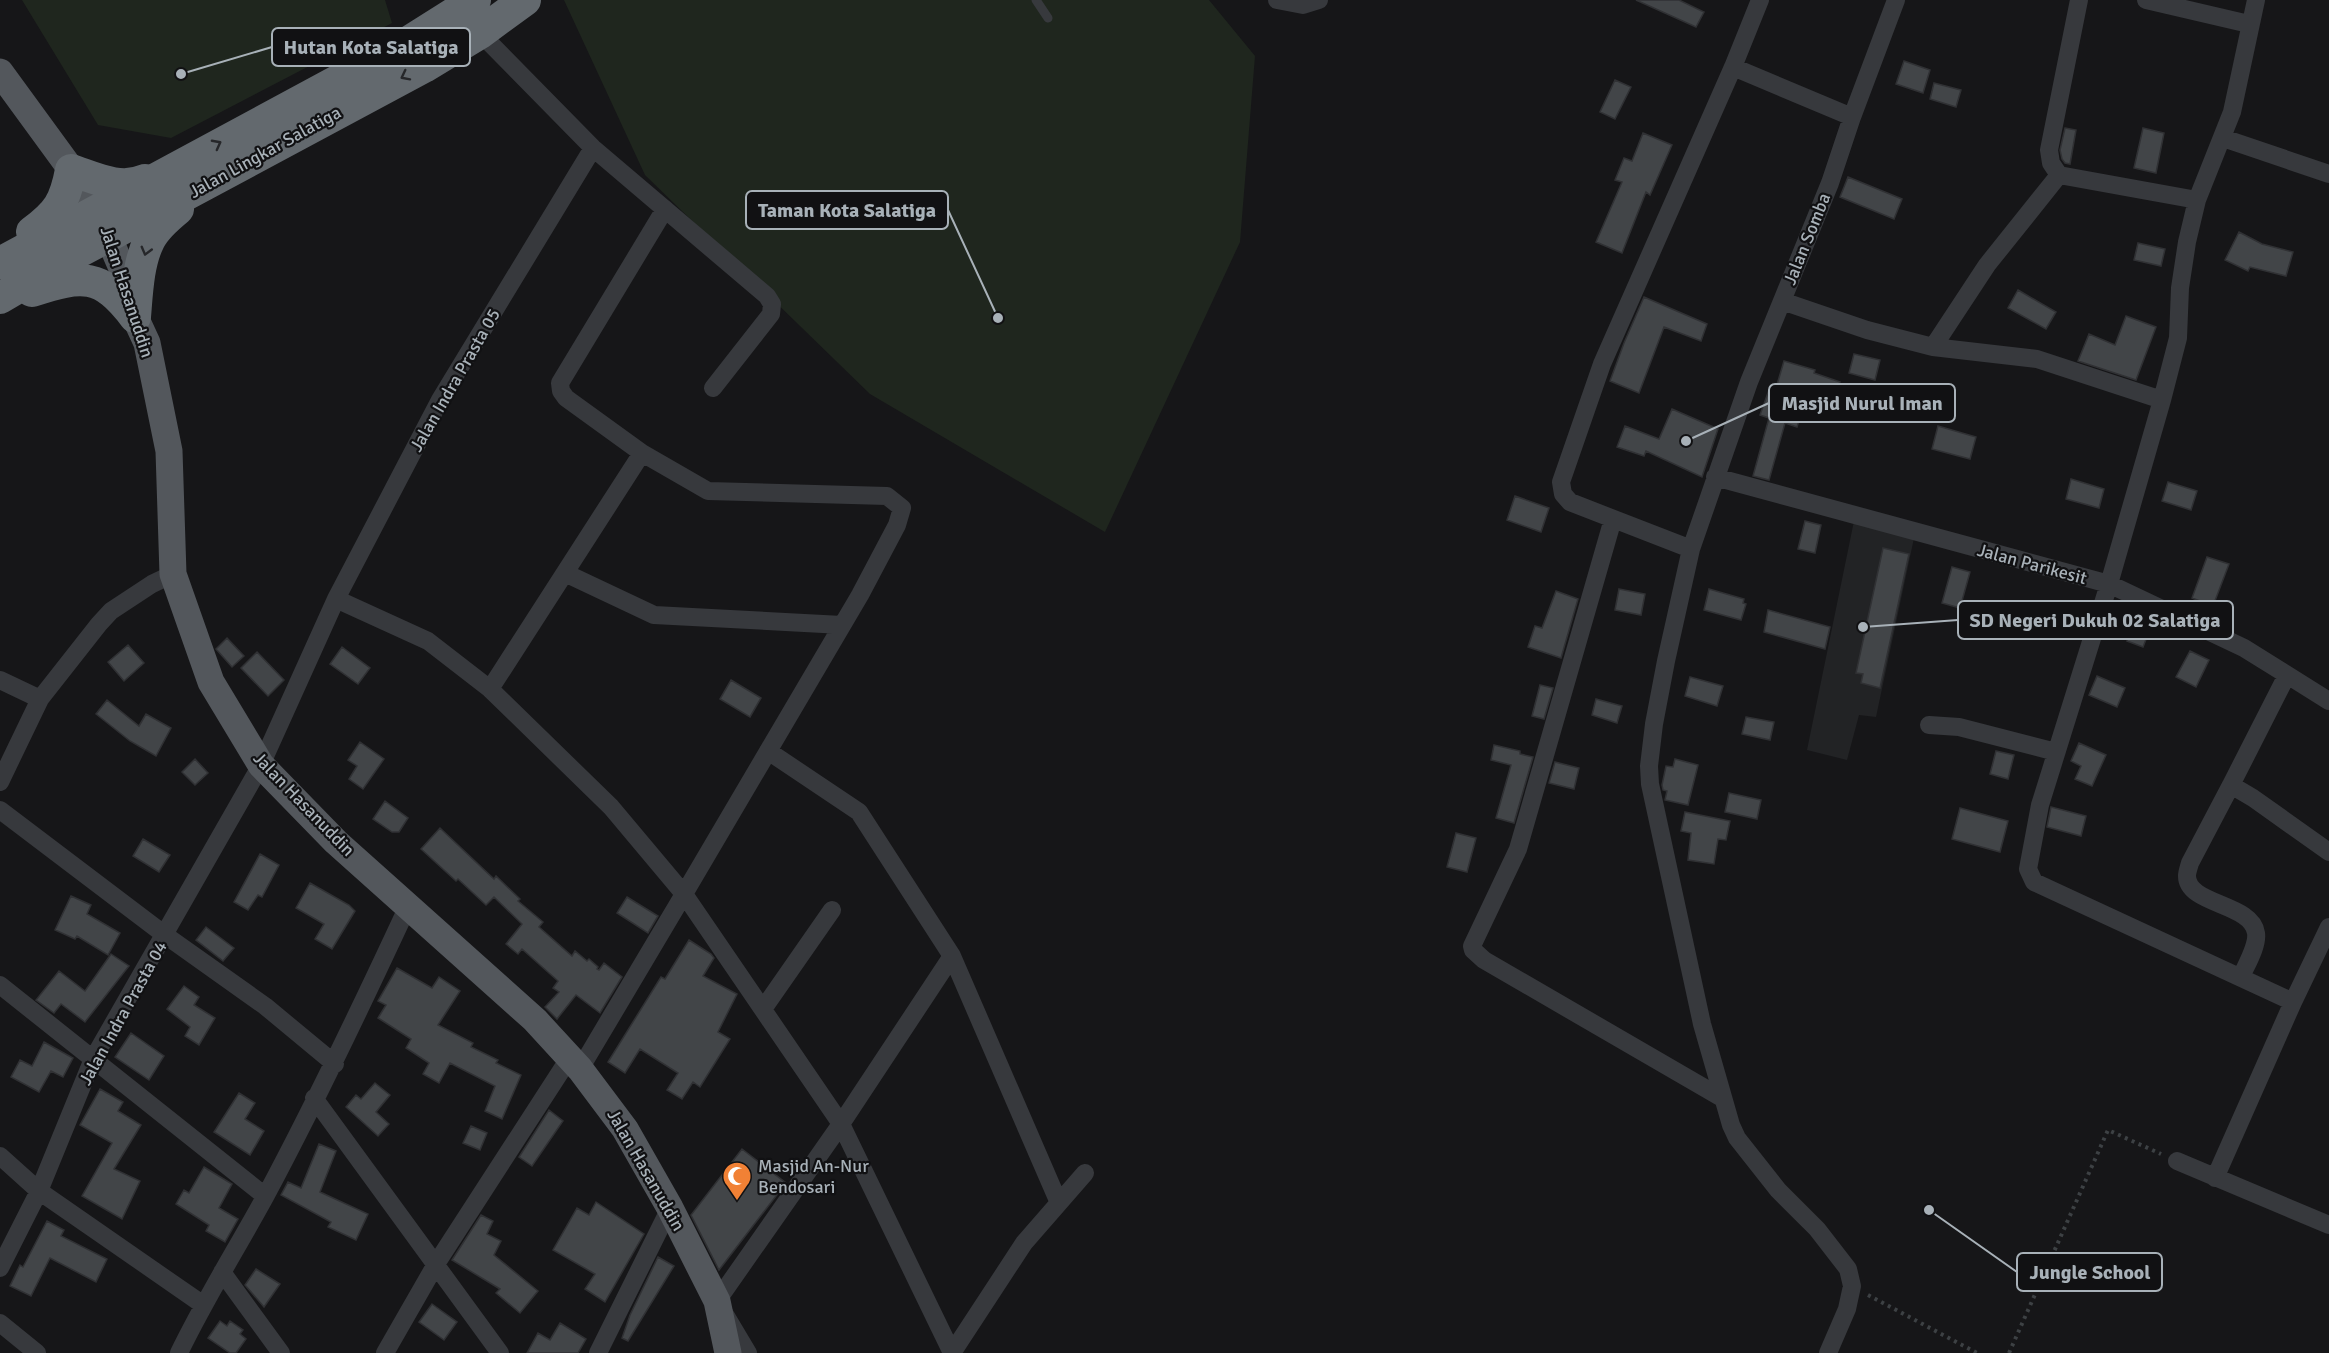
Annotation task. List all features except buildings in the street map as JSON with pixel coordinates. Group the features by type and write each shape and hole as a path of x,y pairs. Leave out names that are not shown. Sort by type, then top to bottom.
{"highway":[{"name":"Jalan Lingkar Salatiga","path":"0,299 185,162 402,46 475,0"},
{"name":"Jalan Lingkar Salatiga","path":"0,263 51,234 104,224 214,180 424,67 480,33 525,0"},
{"path":"0,256 53,216 64,200 71,170 112,184 125,185 138,183 185,162"},
{"path":"135,317 140,274 148,241 164,221 214,180"},
{"path":"0,299 61,282 97,282 112,289 135,317"}],"main road":[{"name":"Jalan Hasanuddin","path":"0,72 71,170 104,224 124,273 135,317 147,343 169,451 173,574 211,682 261,765 336,842 536,1020 575,1063 625,1129 670,1208 717,1301 728,1353"}],"street":[{"path":"1277,0 1303,5 1319,0"},
{"path":"1691,549 1570,502 1563,494 1561,482 1602,364 1733,67 1760,0"},
{"name":"Jalan Somba","path":"1852,1286 1848,1269 1835,1250 1779,1190 1737,1138 1722,1098 1702,1024 1649,775 1654,724 1691,549 1749,382 1830,183 1896,0"},
{"path":"2079,0 2049,150 2051,163 2059,174 2197,200"},
{"path":"2146,0 2249,24"},
{"path":"2256,0 2249,24 2232,112 2197,200 2183,263 2178,338 2162,400 2109,584 2040,805 2028,869 2034,882 2293,1002"},
{"path":"480,33 593,148 767,296 772,304 771,314 713,388"},
{"path":"1733,67 1852,117"},
{"path":"2223,138 2329,174"},
{"name":"Jalan Indra Prasta 05","path":"261,765 336,599 440,400 593,148"},
{"path":"1933,347 1987,265 2059,174"},
{"path":"385,1353 436,1264 575,1063 684,894 842,625 897,525 902,508 887,496 708,491 642,453 566,398 561,391 560,383 665,209"},
{"path":"1782,301 1867,330 1933,347 2037,359 2162,400"},
{"path":"490,689 642,453"},
{"name":"Jalan Parikesit","path":"1715,477 2109,584 2244,648 2329,702"},
{"path":"1613,519 1518,849 1472,946 1473,950 1484,960 1722,1098"},
{"path":"565,573 654,615 842,625"},
{"path":"0,782 40,699 111,611 152,584 173,574"},
{"path":"336,599 428,641 490,689 611,807 684,894 841,1124 952,1353"},
{"path":"2241,978 2254,946 2256,933 2251,921 2195,892 2188,883 2186,875 2190,863 2287,675"},
{"path":"0,680 40,699"},
{"path":"1929,725 1959,727 2056,752"},
{"path":"768,751 859,812 952,956 1059,1203"},
{"name":"Jalan Indra Prasta 04","path":"0,1268 39,1191 93,1059 261,765"},
{"path":"2231,785 2329,852"},
{"path":"0,810 165,935 265,1006 335,1064"},
{"path":"179,1353 202,1304 265,1196 314,1098 335,1064 408,906"},
{"path":"762,1009 832,910"},
{"path":"2216,1178 2293,1002 2329,927"},
{"path":"748,1353 717,1301 841,1124 952,956"},
{"path":"0,985 265,1196"},
{"path":"314,1098 500,1353"},
{"path":"0,1156 39,1191 202,1304"},
{"path":"2177,1161 2329,1225"},
{"path":"952,1353 1024,1243 1085,1173"},
{"path":"598,1353 670,1208"},
{"path":"222,1272 281,1353"},
{"path":"1828,1353 1847,1310 1852,1286"},
{"path":"0,1323 37,1353"}],"lane":[{"path":"1036,0 1048,18"}],"path":[{"path":"2009,1353 2108,1130 2177,1161"},
{"path":"1852,1286 1977,1353"}],"shaded area":[{"path":"22,0 385,0 392,23 171,138 98,125"},
{"path":"564,0 1209,0 1255,56 1240,242 1105,532 870,394 645,175"},
{"path":"1854,521 1914,538 1876,717 1859,715 1847,760 1807,750"}],"place":[{"name":"Hutan Kota Salatiga","path":"181,74"},
{"name":"Taman Kota Salatiga","path":"998,318"},
{"name":"Masjid Nurul Iman","path":"1686,441"},
{"name":"SD Negeri Dukuh 02 Salatiga","path":"1863,627"},
{"name":"Masjid An-Nur Bendosari","path":"737,1202"},
{"name":"Jungle School","path":"1929,1210"}]}
